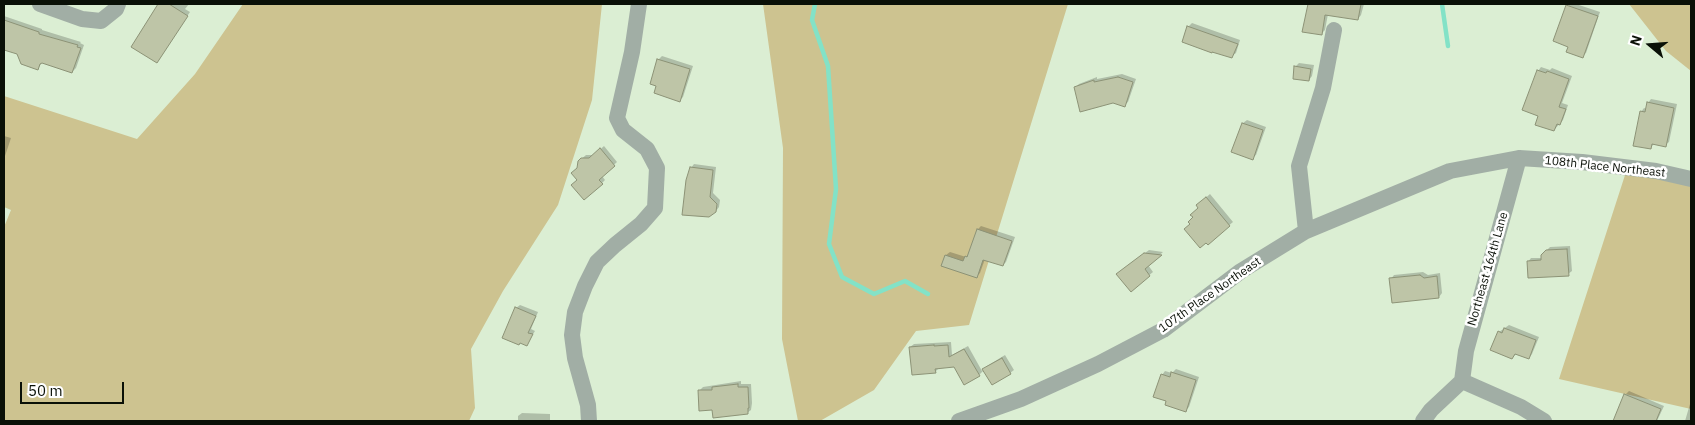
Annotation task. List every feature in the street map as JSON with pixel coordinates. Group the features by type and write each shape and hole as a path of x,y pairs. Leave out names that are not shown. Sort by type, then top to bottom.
{"street":[{"path":"40,4 82,19 101,21 116,10 118,4"},
{"path":"589,421 588,405 575,358 572,335 576,312 585,286 598,262 641,224 655,208 657,168 647,149 623,130 617,118 632,52 639,4"},
{"path":"1306,231 1299,166 1323,88 1334,30"},
{"name":"107th Place Northeast","path":"959,421 1021,399 1098,364 1162,330 1241,271 1306,231 1450,172 1519,158"},
{"name":"108th Place Northeast","path":"1519,158 1582,162 1656,171 1691,179"},
{"name":"Northeast 164th Lane","path":"1462,382 1466,351 1519,158"},
{"path":"1423,421 1431,410 1462,382 1521,407 1544,421"}],"shaded area":[{"path":"243,4 602,4 592,100 558,205 503,291 471,349 475,408 469,421 4,421 4,227 11,210 4,207 4,96 137,139 195,74"},
{"path":"763,4 1068,4 969,325 916,331 874,390 820,421 798,421 782,339 783,148"},
{"path":"1629,4 1691,4 1691,71 1666,51"},
{"path":"1626,172 1691,185 1691,409 1559,379"}],"building":[{"path":"158,4 169,4 188,16 157,63 131,47"},
{"path":"1308,4 1361,4 1358,20 1325,15 1322,35 1302,32"},
{"path":"1566,5 1598,16 1583,58 1566,52 1568,47 1553,41"},
{"path":"4,20 39,32 39,34 78,45 77,47 81,48 72,73 42,63 38,70 21,64 17,54 4,50"},
{"path":"1187,26 1238,44 1232,58 1182,42"},
{"path":"657,59 690,69 680,102 654,93 656,86 650,84"},
{"path":"1294,66 1311,69 1309,81 1293,79"},
{"path":"1537,70 1546,73 1547,71 1569,79 1559,107 1566,109 1560,125 1557,124 1554,131 1535,125 1538,116 1522,110"},
{"path":"1118,77 1133,82 1125,107 1113,103 1080,112 1074,87 1094,80 1094,82"},
{"path":"1647,102 1674,108 1666,147 1652,144 1651,149 1633,146 1640,111 1645,112"},
{"path":"1242,123 1263,130 1253,160 1231,152"},
{"path":"600,148 615,166 599,180 603,184 584,200 571,185 577,180 571,173 577,168 578,161 581,158 589,158"},
{"path":"690,167 713,170 710,197 717,204 716,212 709,217 682,215 686,180"},
{"path":"1206,197 1230,226 1208,245 1206,243 1200,248 1184,229 1190,224 1188,222 1193,217 1190,215 1198,208 1196,205"},
{"path":"977,229 1012,241 1003,266 983,260 977,278 941,266 945,255 963,261 965,256 967,257"},
{"path":"1567,249 1569,276 1528,278 1527,261 1541,260 1541,255 1546,250"},
{"path":"1144,253 1162,255 1145,269 1150,276 1131,292 1116,274"},
{"path":"1420,275 1424,278 1437,276 1439,298 1392,303 1389,278"},
{"path":"515,307 536,316 528,333 533,334 527,346 502,338"},
{"path":"1504,328 1536,340 1529,359 1515,354 1512,359 1490,350 1498,331 1502,333"},
{"path":"948,345 949,357 964,349 980,376 964,385 954,367 935,369 936,373 912,375 909,347"},
{"path":"1002,358 1011,374 992,385 982,369"},
{"path":"1171,372 1196,380 1186,412 1165,405 1166,401 1153,397 1161,374 1170,377"},
{"path":"738,384 738,387 748,387 748,414 713,418 712,410 699,411 698,390 712,390 712,387"},
{"path":"1624,394 1661,409 1656,421 1613,421"}],"waterway":[{"path":"815,4 812,20 828,66 836,189 829,244 842,277 874,294 905,281 928,294"},
{"path":"1442,4 1448,46"}]}
